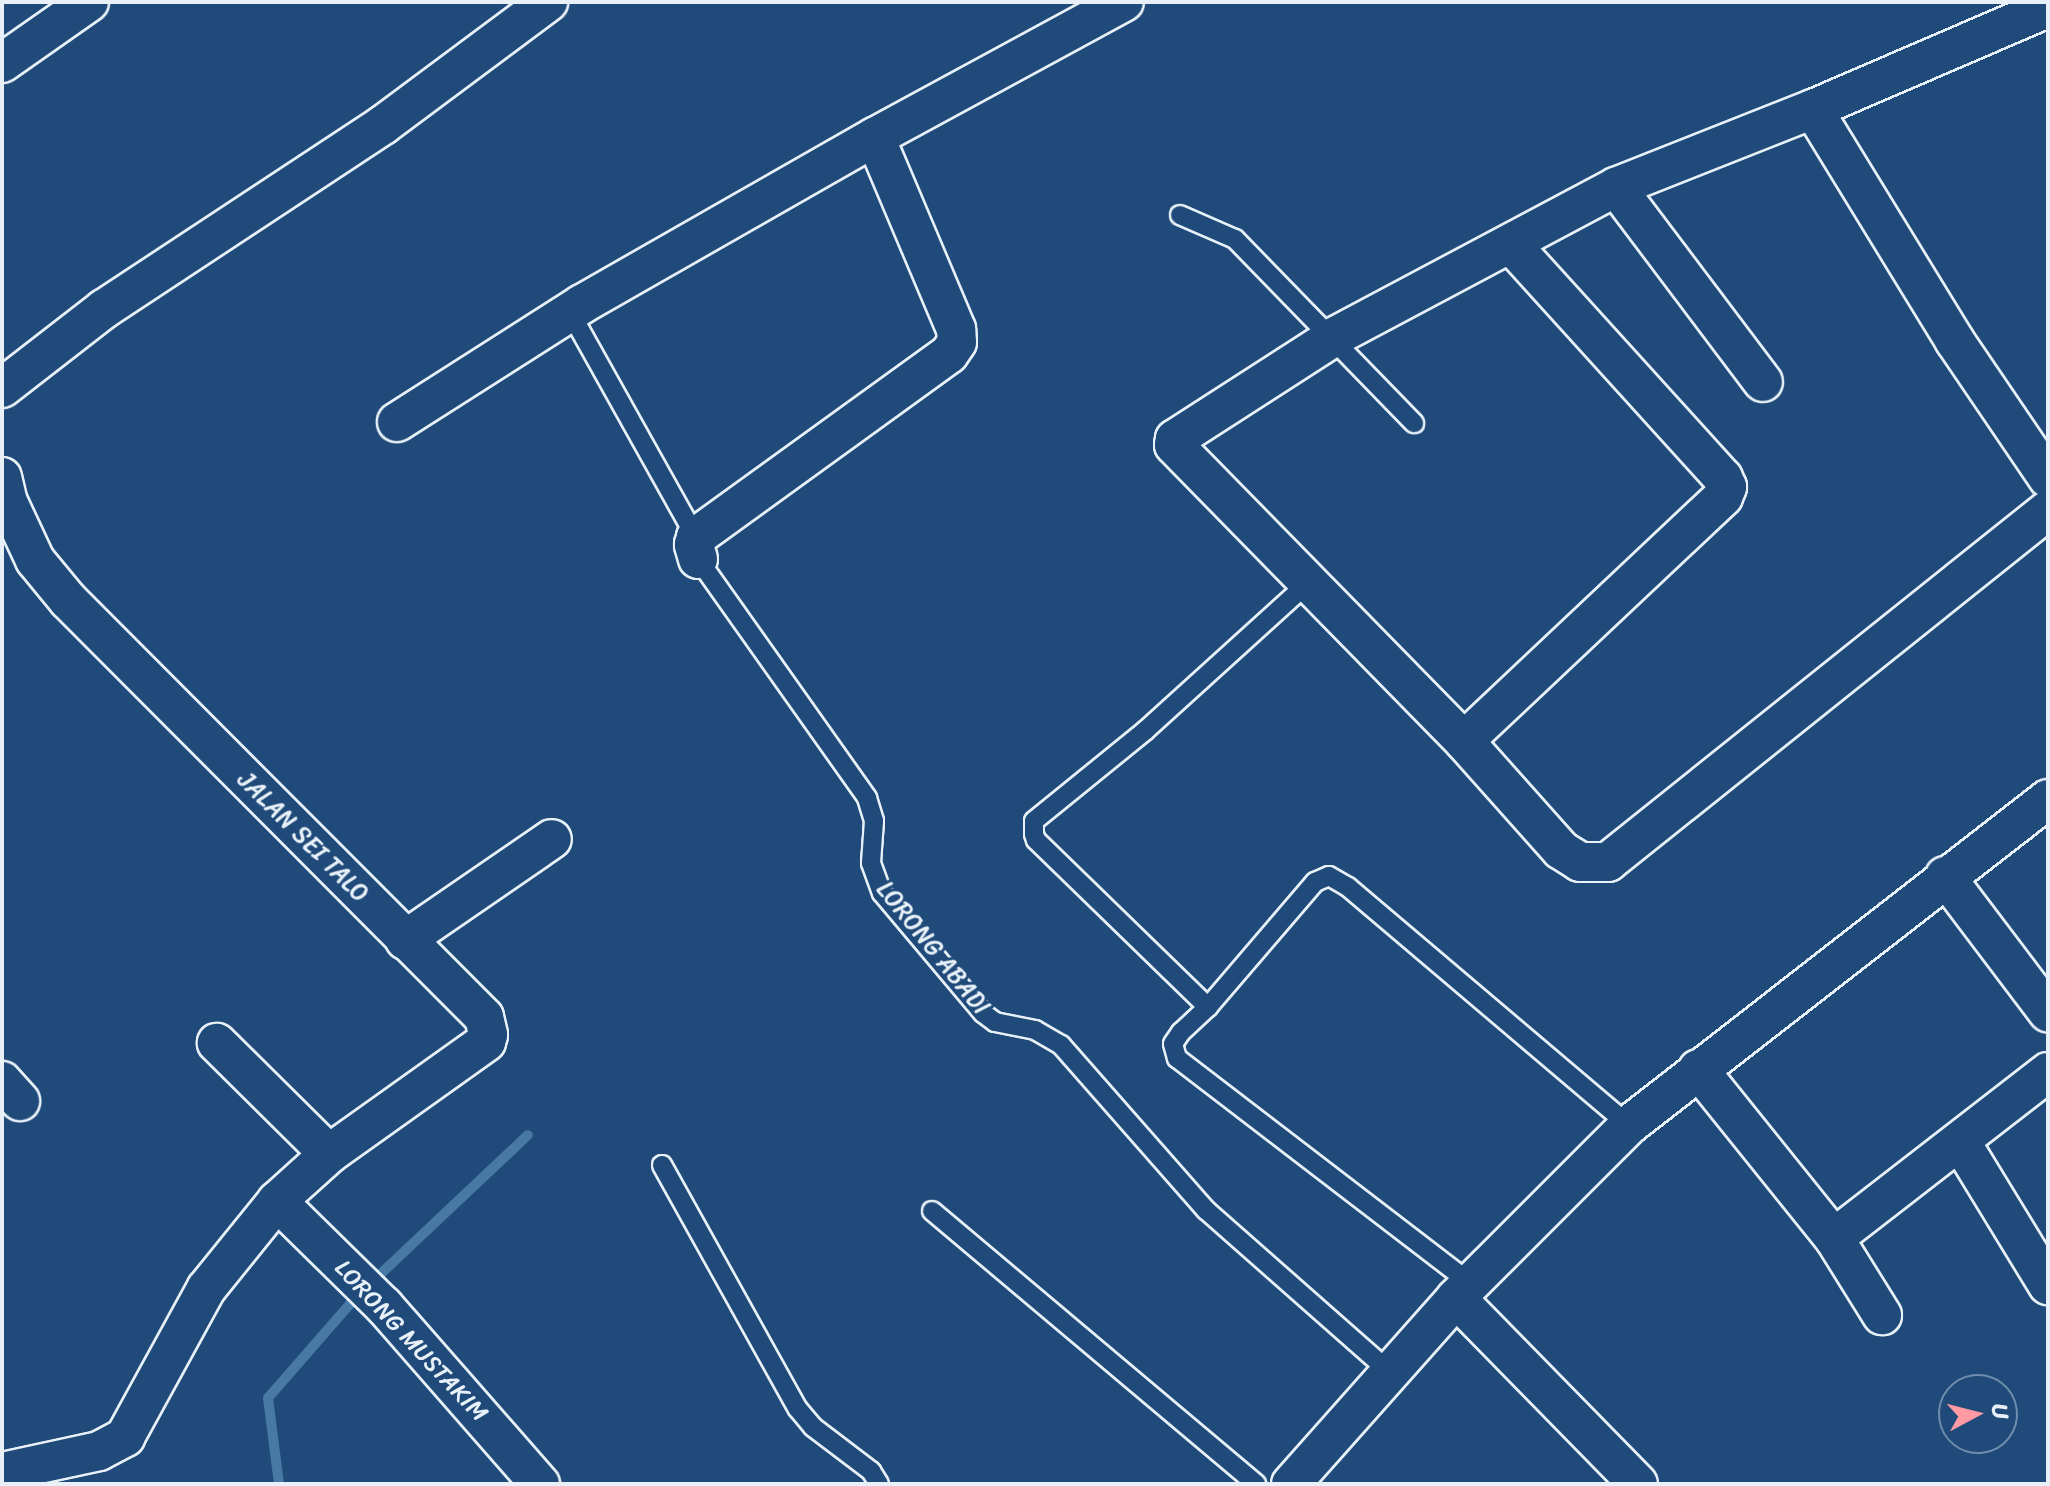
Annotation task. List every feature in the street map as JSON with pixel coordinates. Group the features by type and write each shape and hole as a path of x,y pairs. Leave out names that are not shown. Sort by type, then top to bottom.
{"street":[{"path":"2,63 89,2"},
{"path":"2,388 104,309 383,125 548,2"},
{"path":"397,422 570,312 875,137 1124,2"},
{"path":"2048,8 1813,109 1616,187 1332,338 1175,439 1174,445 1464,741 1561,850 1580,862 1608,862 2048,510"},
{"path":"1813,109 1955,341 2048,478"},
{"path":"697,548 954,350 956,329 875,137"},
{"path":"1616,187 1763,382"},
{"path":"1464,741 1723,497 1727,487 1723,478 1512,245"},
{"name":"JALAN SEI TALO","path":"2,477 8,502 35,560 68,600 484,1017 488,1035 486,1042 329,1154 277,1201 206,1289 125,1437 99,1451 2,1472"},
{"path":"1291,1484 1463,1291 1629,1125 1945,876 2048,799"},
{"path":"405,940 552,839"},
{"path":"1945,876 2048,1012"},
{"path":"217,1043 329,1154"},
{"path":"1698,1069 1834,1238 1882,1315"},
{"path":"1834,1238 2048,1072"},
{"path":"1960,1141 2048,1285"},
{"name":"LORONG MUSTAKIM","path":"277,1201 384,1306 540,1484"},
{"path":"1463,1291 1638,1484"}],"lane":[{"path":"1180,215 1235,239 1414,423"},
{"name":"LORONG ABADI","path":"570,312 697,548 867,798 874,821 871,863 882,893 983,1013 995,1022 1035,1030 1061,1045 1206,1210 1390,1372"},
{"path":"1208,1007 1036,840 1034,821 1146,730 1308,583"},
{"path":"1463,1291 1177,1058 1173,1044 1181,1032 1208,1007 1315,882 1329,876 1348,887 1629,1125"},
{"path":"662,1165 798,1409 813,1427 871,1471 879,1484"},
{"path":"932,1211 1256,1484"}],"waterway":[{"path":"372,1282 528,1135"},
{"path":"279,1484 268,1398 357,1296"}]}
